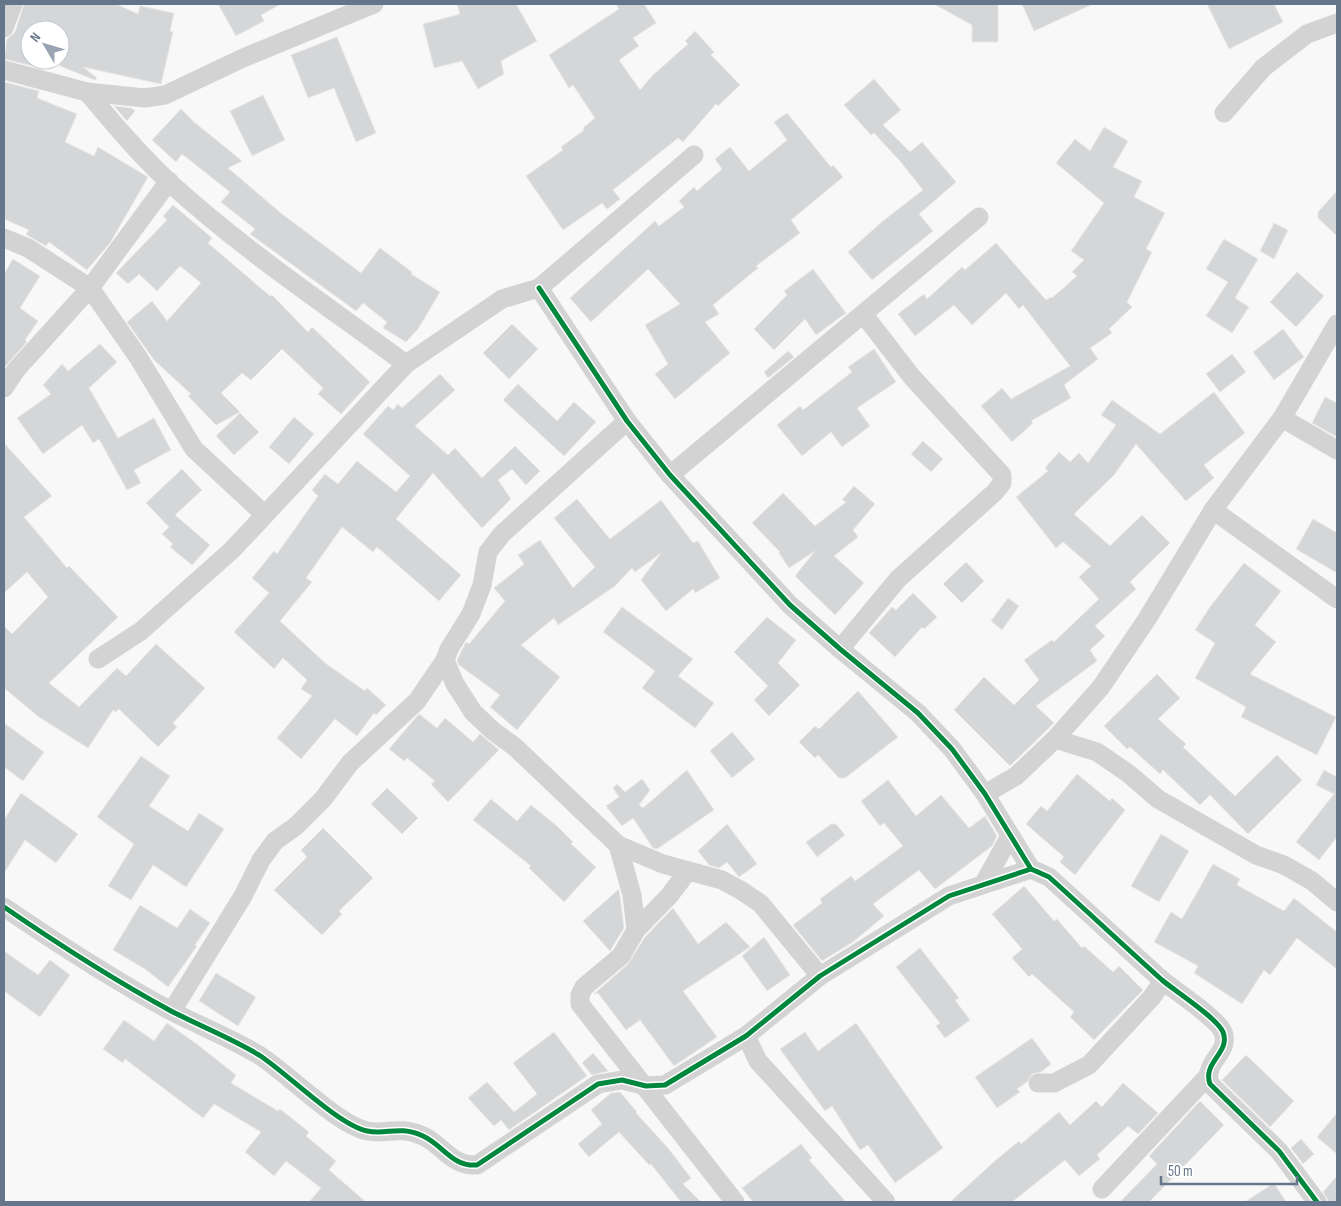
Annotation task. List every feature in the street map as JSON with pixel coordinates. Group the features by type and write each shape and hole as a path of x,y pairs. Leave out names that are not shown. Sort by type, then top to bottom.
{"street":[{"path":"4,28 13,4"},
{"path":"4,70 87,92 145,98 166,95 243,58 374,4"},
{"path":"1224,114 1263,68 1307,34 1337,23"},
{"path":"87,92 133,146 168,181 226,231 406,364"},
{"path":"98,659 141,631 232,550 406,364 502,299 539,288 694,155"},
{"path":"4,388 16,370 90,288 168,181"},
{"path":"670,475 864,315 979,217"},
{"path":"4,238 28,248 90,288 138,357 194,449 264,514"},
{"path":"539,288 628,421 670,475 790,605 918,713 952,749 985,794 1031,869 1049,877 1163,981 1213,1021 1223,1032 1224,1043 1208,1070 1210,1084 1279,1151 1317,1202"},
{"path":"840,649 898,579 995,492 1002,483 1002,475 912,376 864,315"},
{"path":"985,794 1016,776 1055,739 1101,686 1146,619 1213,510 1282,418 1337,324"},
{"path":"1282,418 1337,450"},
{"path":"172,1011 243,896 261,860 275,841 296,826 323,799 350,763 417,701 445,660 449,649 471,614 482,585 488,552 502,534 628,421"},
{"path":"1213,510 1337,599"},
{"path":"445,660 456,684 473,712 492,731 515,747 618,845 662,864 722,880 760,904 820,976"},
{"path":"1055,739 1097,752 1158,799 1256,855 1284,865 1298,873 1337,902"},
{"path":"984,883 1010,836"},
{"path":"618,845 632,895 636,930"},
{"path":"4,907 46,936 172,1011 222,1034 260,1056 345,1120 367,1131 407,1129 426,1137 458,1163 468,1166 477,1165 598,1084 622,1080 646,1086 665,1085 746,1036 820,976 949,896 1031,869"},
{"path":"688,871 669,896 636,930 621,956 584,987 580,995 580,1004 736,1202"},
{"path":"1038,1084 1054,1082 1089,1065 1152,997 1163,981"},
{"path":"746,1036 758,1061 886,1202"},
{"path":"1102,1188 1208,1077"}],"building":[{"path":"24,4 116,4 138,14 140,6 174,13 170,31 173,32 161,84 83,67 97,78 95,80 70,70 70,20 20,20 20,63 4,59 7,39 15,32"},
{"path":"218,4 281,4 261,15 264,21 236,36"},
{"path":"457,4 516,4 537,41 501,61 504,74 478,89 462,61 434,68 423,24 460,14"},
{"path":"616,4 644,4 656,23 633,38 639,46 619,60 640,90 652,76 688,44 685,41 695,31 714,52 711,55 740,85 718,106 716,104 683,142 678,138 613,190 620,199 607,209 602,203 563,230 526,176 563,150 561,147 584,130 583,128 595,118 573,85 569,88 549,55 619,9"},
{"path":"934,4 998,4 998,42 972,42 972,25"},
{"path":"1022,4 1093,4 1034,31"},
{"path":"1207,4 1274,4 1283,22 1229,49"},
{"path":"337,37 376,133 356,142 334,88 308,98 291,55"},
{"path":"874,79 901,110 883,125 910,152 922,142 956,182 919,214 933,231 872,280 848,252 883,221 923,190 874,133 871,135 844,105"},
{"path":"4,82 39,91 37,98 77,114 65,142 94,156 98,147 148,177 110,243 87,270 49,242 46,246 26,234 29,230 4,219"},
{"path":"263,95 285,140 252,156 230,111"},
{"path":"114,106 131,108 135,111 127,121"},
{"path":"181,109 242,161 228,168 282,214 361,273 380,248 412,272 411,274 440,292 418,329 406,342 383,328 387,322 363,303 356,311 250,234 255,229 221,202 230,192 182,154 176,162 152,140"},
{"path":"787,113 831,167 833,165 843,177 791,220 800,233 756,266 758,268 713,305 719,314 705,322 730,353 675,399 655,374 668,364 645,325 680,304 648,269 591,322 570,298 655,221 659,226 684,207 679,201 694,187 697,191 722,169 715,159 730,147 749,171 787,140 774,122"},
{"path":"1104,127 1128,141 1113,167 1142,181 1134,197 1165,213 1146,249 1152,252 1127,302 1132,307 1109,329 1112,333 1090,348 1098,359 1064,385 1071,398 1031,421 1033,423 1012,442 981,406 1002,388 1011,399 1070,366 1023,305 1019,309 1006,293 972,325 954,305 915,336 898,314 924,294 927,299 962,267 965,270 996,243 1046,300 1052,298 1077,276 1072,272 1084,260 1071,251 1104,203 1056,163 1075,139 1090,151"},
{"path":"1337,191 1337,236 1318,218 1318,212"},
{"path":"173,205 212,238 208,243 270,296 272,295 308,332 312,327 370,382 341,414 318,394 323,388 282,349 251,380 242,373 221,393 240,412 216,425 188,396 191,394 154,360 127,322 152,301 167,321 201,283 180,266 157,291 139,274 128,284 116,273 167,220 163,216"},
{"path":"1274,223 1288,230 1274,259 1260,251"},
{"path":"1224,239 1258,259 1235,298 1249,307 1232,333 1206,316 1228,282 1206,269"},
{"path":"13,259 40,276 20,308 38,321 25,340 27,342 4,368 4,274"},
{"path":"813,269 846,313 816,335 805,319 774,350 754,329 787,295 784,291"},
{"path":"1297,272 1324,296 1296,327 1270,302"},
{"path":"512,324 538,349 509,379 483,353"},
{"path":"1283,329 1304,357 1274,380 1253,352"},
{"path":"100,344 117,362 89,388 118,438 154,418 171,450 134,470 141,483 127,490 99,439 93,443 82,425 43,454 17,418 51,394 43,385 62,364 68,371"},
{"path":"874,349 896,382 857,408 870,426 842,447 831,432 802,456 777,425 800,406 803,410 852,372 848,367"},
{"path":"788,351 794,357 768,378 764,372"},
{"path":"1232,354 1246,372 1220,392 1206,374"},
{"path":"440,374 455,390 415,426 448,455 455,448 482,478 515,446 540,471 526,485 512,469 498,480 511,499 482,528 433,473 396,519 461,575 439,601 377,547 373,552 342,527 306,578 312,582 280,621 325,663 365,691 367,688 386,705 376,715 374,713 357,736 335,719 301,759 277,738 312,696 301,689 307,680 283,658 274,669 234,632 269,593 252,578 274,551 277,554 318,496 312,490 325,474 338,484 357,461 396,492 410,476 363,434 388,406 393,410 398,404 402,408"},
{"path":"518,384 557,421 574,402 596,422 564,456 503,400"},
{"path":"1214,392 1245,433 1204,465 1214,478 1186,501 1136,444 1114,475 1074,514 1110,546 1142,515 1170,543 1130,582 1136,589 1095,626 1105,636 1090,650 1097,661 1036,706 1054,723 1010,766 954,710 984,677 1014,705 1039,680 1024,660 1052,640 1054,642 1099,599 1079,577 1091,566 1063,542 1056,548 1016,497 1048,471 1045,468 1059,452 1070,462 1079,453 1088,463 1116,425 1101,415 1112,400 1160,434"},
{"path":"1325,397 1337,403 1337,437 1312,423"},
{"path":"240,413 259,432 234,455 216,436"},
{"path":"294,417 314,434 289,464 269,447"},
{"path":"923,441 943,459 931,472 911,454"},
{"path":"4,443 52,496 24,517 67,568 69,566 118,617 49,683 79,707 117,668 126,676 156,644 205,688 173,723 177,727 158,747 119,709 116,712 113,710 88,748 39,717 4,688 4,626 12,634 48,597 27,572 4,593"},
{"path":"182,469 202,490 175,515 210,545 192,565 170,547 173,544 162,534 169,527 146,503"},
{"path":"854,486 875,504 853,530 858,537 834,556 864,583 835,615 795,576 815,551 789,568 780,552 752,523 783,493 815,526 846,502 842,500"},
{"path":"577,499 610,539 661,500 693,543 698,541 720,578 695,593 693,589 666,611 641,580 661,553 635,572 632,568 615,586 558,625 554,618 521,645 560,677 517,730 490,707 500,695 459,665 457,660 466,642 469,644 505,601 494,588 524,564 518,555 540,540 573,588 595,567 554,518"},
{"path":"1313,519 1337,533 1337,573 1296,549"},
{"path":"966,562 984,581 962,603 943,584"},
{"path":"1244,563 1281,591 1255,625 1276,642 1250,674 1336,717 1317,755 1241,717 1246,707 1195,678 1215,643 1195,630"},
{"path":"913,593 937,617 924,629 922,627 895,657 869,633 892,607 896,610"},
{"path":"1008,598 1019,606 1002,630 991,621"},
{"path":"622,607 693,659 678,676 714,703 695,728 642,688 655,671 603,632"},
{"path":"767,617 796,640 778,663 800,685 769,716 754,700 768,686 734,652"},
{"path":"1157,674 1180,698 1158,719 1186,744 1183,747 1235,796 1277,755 1302,780 1248,834 1210,795 1200,805 1163,770 1160,774 1130,747 1127,749 1104,726"},
{"path":"858,691 898,737 845,778 839,778 818,755 815,758 799,742 815,726 819,729"},
{"path":"419,714 437,728 445,718 473,742 480,734 499,750 448,802 431,784 435,781 407,758 404,761 389,749"},
{"path":"4,723 44,752 23,781 4,767"},
{"path":"732,732 755,759 732,778 710,751"},
{"path":"141,756 170,776 149,806 188,831 199,813 224,829 186,887 153,865 131,900 108,886 134,844 97,817"},
{"path":"687,770 714,810 657,849 653,848 633,818 622,826 606,806 619,797 613,788 617,784 625,792 642,779 650,790 639,805 643,808"},
{"path":"1324,770 1337,777 1337,837 1319,860 1296,842 1334,794 1316,785"},
{"path":"1077,774 1110,801 1112,798 1125,810 1075,875 1060,862 1064,857 1026,824 1041,806 1047,811"},
{"path":"888,780 916,816 941,795 969,828 985,816 997,836 992,846 935,889 919,870 873,904 884,916 853,942 822,961 793,925 822,903 820,899 851,876 855,881 903,846 884,823 880,826 861,801"},
{"path":"387,788 418,818 402,834 371,804"},
{"path":"21,793 78,834 56,863 25,840 4,873 4,820"},
{"path":"491,799 517,821 531,805 557,826 573,842 571,844 596,867 564,902 529,868 531,866 473,820"},
{"path":"727,824 757,864 739,877 727,862 719,868 709,865 698,851"},
{"path":"831,824 836,824 845,835 817,857 806,842"},
{"path":"323,828 373,878 339,911 342,914 322,935 274,890 307,857 301,850"},
{"path":"1161,834 1189,851 1159,902 1131,886"},
{"path":"1213,864 1240,879 1237,885 1284,911 1294,898 1337,932 1337,969 1297,938 1270,975 1264,970 1242,1004 1194,973 1198,966 1154,942 1171,912 1182,919"},
{"path":"1024,886 1054,921 1057,919 1082,948 1084,946 1113,972 1119,966 1143,990 1094,1040 1070,1017 1074,1012 1032,974 1029,977 1012,958 1022,949 992,914"},
{"path":"619,889 624,928 610,951 583,921"},
{"path":"140,905 177,928 190,909 210,923 195,945 197,946 168,987 145,969 113,950"},
{"path":"673,908 698,944 726,922 750,947 683,991 717,1037 674,1066 640,1020 626,1030 598,993 594,994 628,964 645,937"},
{"path":"764,937 790,975 767,991 742,956"},
{"path":"920,948 959,998 955,1000 970,1020 945,1038 936,1026 940,1023 896,967"},
{"path":"4,951 38,975 50,960 70,975 40,1017 4,991"},
{"path":"216,973 256,997 238,1026 199,1001"},
{"path":"124,1020 154,1041 167,1023 198,1045 236,1075 231,1083 278,1111 280,1109 309,1132 306,1136 336,1161 329,1170 366,1202 309,1202 321,1188 286,1161 274,1176 245,1152 261,1132 214,1104 203,1118 125,1059 123,1063 103,1049"},
{"path":"856,1023 943,1148 895,1183 868,1145 860,1150 832,1106 825,1111 780,1049 805,1032 818,1051"},
{"path":"554,1032 587,1076 509,1130 501,1120 494,1126 468,1098 487,1082 514,1112 537,1094 513,1063"},
{"path":"1032,1038 1051,1064 1041,1072 1032,1074 1027,1082 1017,1089 1020,1092 997,1108 975,1077"},
{"path":"593,1053 608,1071 592,1075 582,1063"},
{"path":"1246,1055 1294,1101 1270,1127 1222,1080"},
{"path":"1123,1083 1158,1113 1138,1134 1128,1126 1097,1155 1100,1159 1079,1176 1065,1160 1012,1202 950,1202 1019,1141 1021,1144 1059,1112 1070,1125 1096,1101 1102,1107"},
{"path":"620,1092 691,1178 683,1184 701,1202 681,1202 651,1164 649,1165 619,1132 589,1157 578,1144 602,1124 591,1110 611,1093"},
{"path":"1200,1101 1224,1125 1149,1202 1120,1202 1157,1164 1149,1156"},
{"path":"1337,1113 1337,1154 1317,1137"},
{"path":"1301,1139 1314,1154 1303,1164 1291,1148"},
{"path":"801,1144 812,1158 809,1160 846,1202 753,1202 742,1188"},
{"path":"1337,1176 1337,1202 1329,1202 1323,1192"},
{"path":"1274,1183 1286,1202 1245,1202"}],"cycle path":[{"path":"539,288 627,421 670,475 790,605 918,713 952,749 985,794 1031,869 1049,877 1162,980 1219,1026 1223,1032 1223,1046 1210,1070 1210,1084 1279,1151 1317,1202"},
{"path":"4,907 128,987 259,1055 327,1109 355,1127 374,1132 407,1131 414,1133 430,1140 461,1163 477,1165 598,1084 622,1080 646,1086 665,1085 746,1036 820,976 949,896 1031,869"}]}
